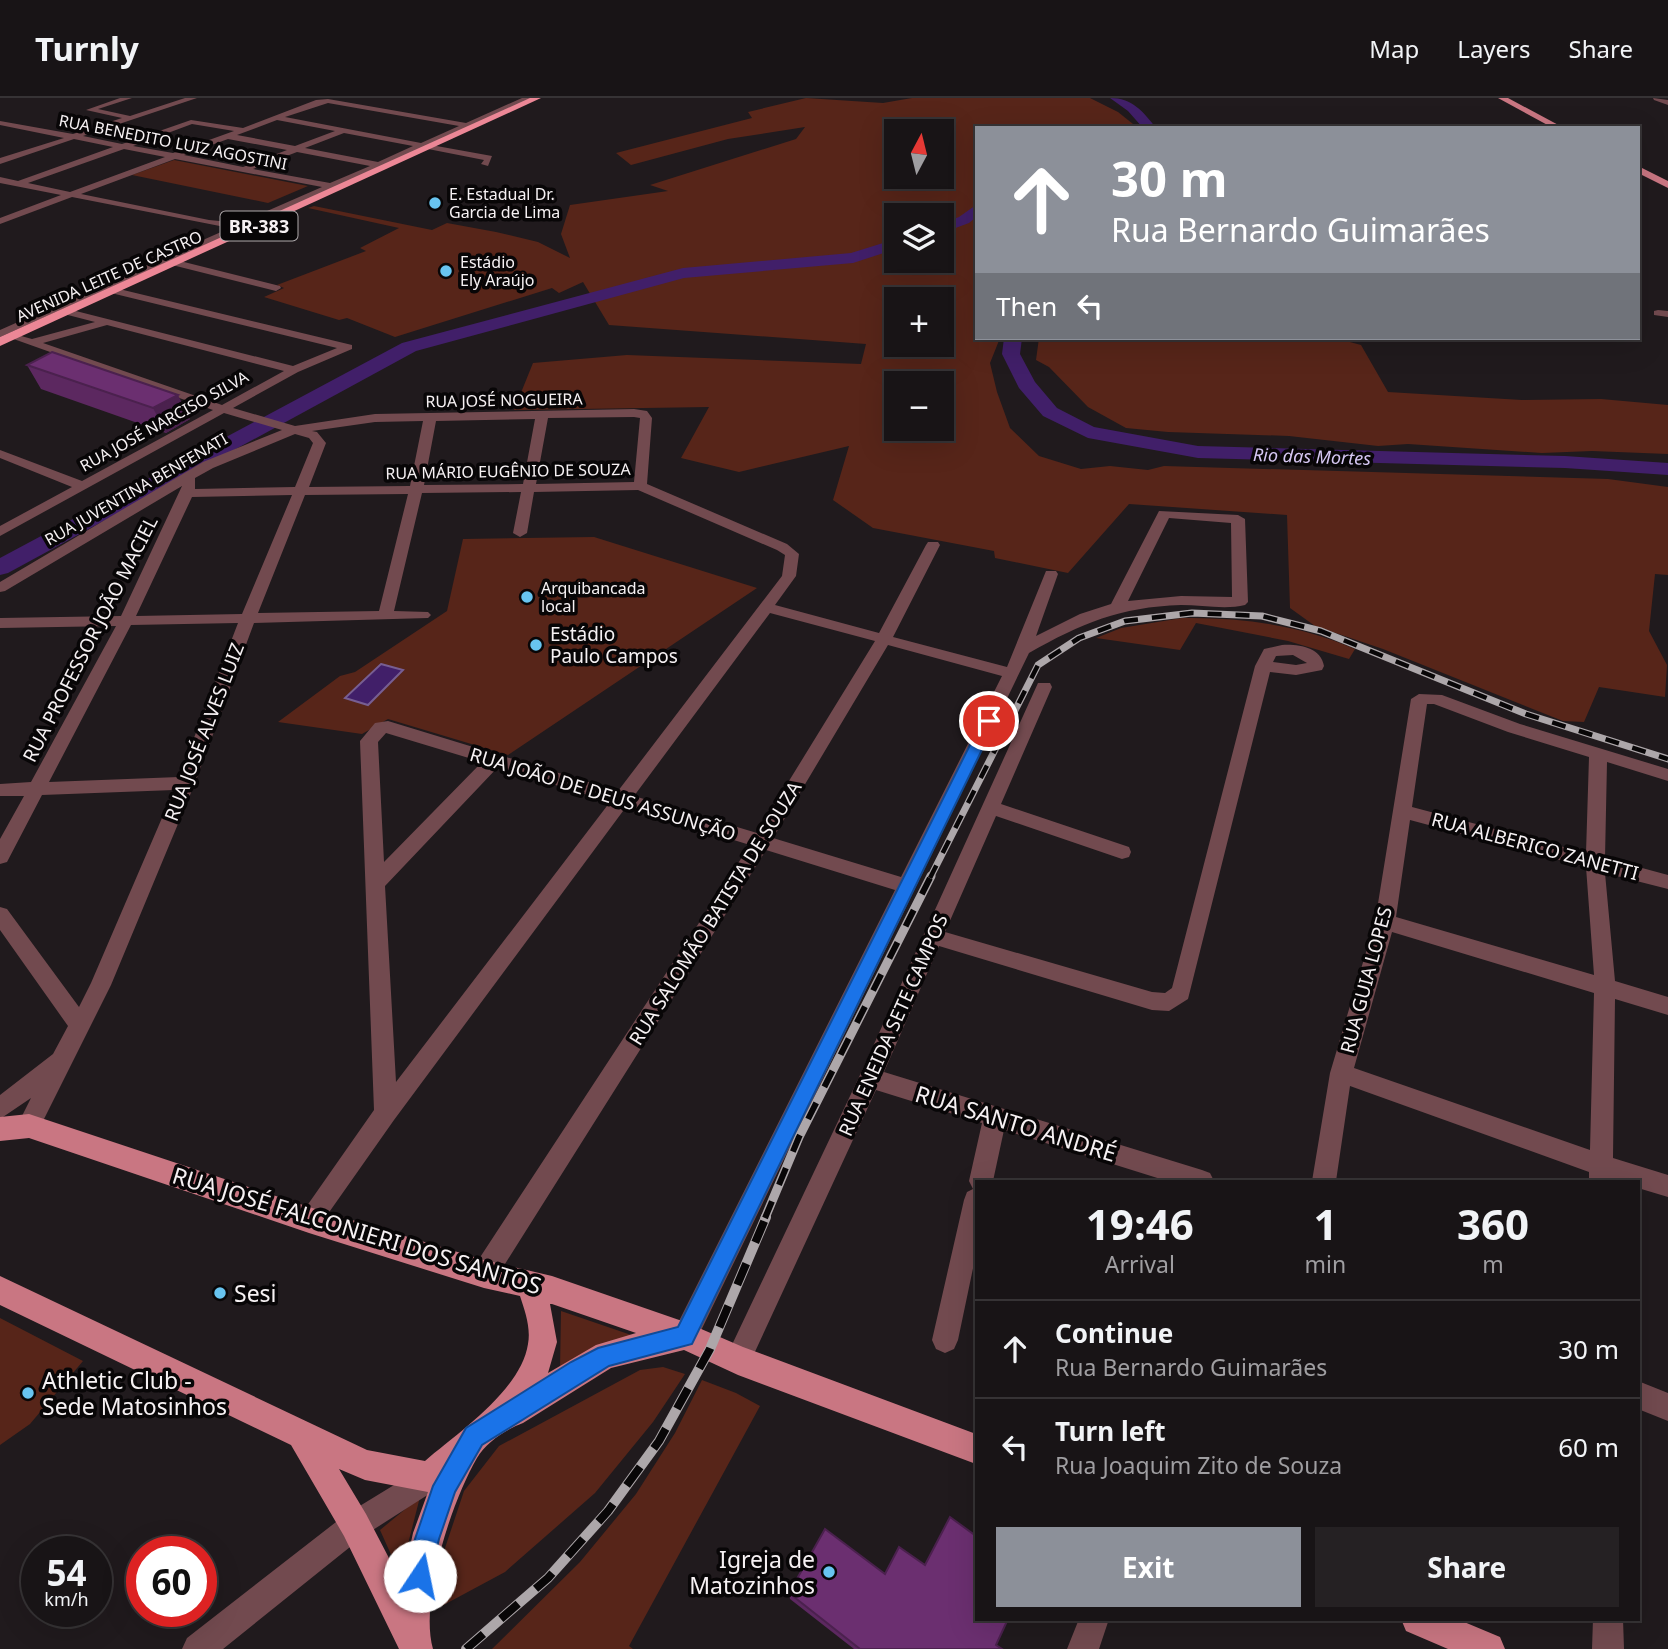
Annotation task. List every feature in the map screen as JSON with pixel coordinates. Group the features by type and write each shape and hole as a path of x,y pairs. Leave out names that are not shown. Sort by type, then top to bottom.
{"highway":[{"name":"AVENIDA LEITE DE CASTRO","path":"426,144 522,98"},
{"name":"AVENIDA LEITE DE CASTRO","path":"0,342 7,331 239,226 537,98"},
{"name":"AVENIDA LEITE DE CASTRO","path":"7,331 68,312 258,226 332,186 380,165"}],"main road":[{"path":"1502,98 1556,126"},
{"path":"1640,170 1668,185"},
{"path":"0,1129 29,1126"},
{"name":"RUA JOSÉ FALCONIERI DOS SANTOS","path":"29,1126 309,1220 485,1274 530,1284 685,1336 738,1360 975,1449"},
{"path":"0,1290 365,1465 430,1477 519,1396 541,1358 541,1321 530,1284"},
{"path":"415,1646 416,1594 427,1539 445,1486 474,1437 579,1370 606,1356 685,1336"},
{"path":"301,1434 355,1525 415,1646"},
{"path":"1423,1621 1488,1649"}],"street":[{"path":"128,98 90,110 132,118"},
{"path":"0,161 193,98"},
{"path":"426,144 528,98"},
{"path":"1657,98 1668,103"},
{"path":"0,221 324,101 463,124"},
{"path":"367,121 389,112"},
{"path":"276,118 426,144 489,158 485,164"},
{"path":"0,190 195,122 242,130"},
{"name":"RUA BENEDITO LUIZ AGOSTINI","path":"0,123 332,186"},
{"path":"242,170 355,125"},
{"path":"0,134 23,127"},
{"path":"226,136 380,165"},
{"path":"0,180 239,226 258,226"},
{"path":"176,263 276,288"},
{"name":"RUA JOSÉ NARCISO SILVA","path":"0,532 228,411 295,370 348,347 115,291"},
{"path":"68,312 295,370"},
{"path":"31,343 108,322"},
{"path":"7,331 31,343 228,411 286,428"},
{"name":"RUA JOSÉ NOGUEIRA","path":"286,428 362,419 643,414 646,418 640,486"},
{"path":"520,533 542,415"},
{"path":"385,616 430,417"},
{"name":"RUA JUVENTINA BENFENATI","path":"0,588 191,475 286,428"},
{"name":"RUA JOSÉ ALVES LUIZ","path":"29,1126 81,1027 186,783 248,618 320,443 313,435 286,428"},
{"path":"0,454 83,486"},
{"name":"RUA PROFESSOR JOÃO MACIEL","path":"0,857 126,621 187,492 191,475"},
{"name":"RUA MÁRIO EUGÊNIO DE SOUZA","path":"187,492 529,490 640,486 782,547 792,554 789,576 766,607"},
{"path":"0,512 20,520"},
{"path":"1023,650 1088,616 1117,608 1156,602 1240,602 1238,519 1164,514 1117,608"},
{"name":"RUA SALOMÃO BATISTA DE SOUZA","path":"485,1274 761,843 883,641 933,545"},
{"path":"685,1336 1013,674 1051,574"},
{"path":"309,1220 386,1113 766,607 883,641 1013,674"},
{"path":"0,623 423,615"},
{"path":"932,936 1152,1001 1169,1002 1181,993 1263,666"},
{"name":"RUA ENEIDA SETE CAMPOS","path":"738,1360 870,1078 1044,687"},
{"name":"RUA GUIA LOPES","path":"1324,1180 1341,1073 1385,922 1417,703 1422,698 1436,699 1598,755"},
{"name":"RUA JOÃO DE DEUS ASSUNÇÃO","path":"375,884 369,741 381,727 388,727 906,886"},
{"path":"1601,1173 1605,988 1595,863 1598,755 1668,775"},
{"path":"386,1113 375,884 495,760"},
{"path":"0,790 186,783"},
{"path":"989,807 1122,852"},
{"name":"RUA ALBERICO ZANETTI","path":"1403,811 1668,882"},
{"path":"0,915 81,1027"},
{"path":"1385,922 1668,1006"},
{"path":"0,1109 61,1061"},
{"path":"1341,1073 1601,1173 1637,1180"},
{"name":"RUA SANTO ANDRÉ","path":"870,1078 1199,1180"},
{"path":"981,1180 995,1116"},
{"path":"1640,1181 1668,1186"},
{"path":"945,1339 975,1204"},
{"path":"1640,1396 1668,1407"},
{"path":"198,1649 355,1525 430,1477"},
{"path":"1083,1649 1093,1621"},
{"path":"1608,1621 1608,1649"}],"shaded area":[{"path":"806,98 883,103 912,98 1090,98 1118,112 1136,126 975,126 975,340 999,340 990,363 1010,428 1039,456 1081,469 1110,466 1148,470 1164,466 1608,479 1668,487 1668,575 1655,574 1649,631 1667,665 1665,697 1599,687 1584,722 1563,721 1383,649 1315,626 1290,608 1287,515 1129,504 1068,573 995,558 994,551 873,528 833,500 849,446 739,472 681,458 709,407 514,410 533,363 627,355 861,364 866,344 609,325 583,282 559,293 552,288 395,337 347,318 339,320 264,297 284,288 277,285 366,251 360,248 399,228 308,208 314,206 432,230 447,223 496,232 538,242 570,258 561,234 570,205 668,191 650,185 796,139 805,127 728,139 631,165 616,153 752,118 748,112"},
{"path":"174,160 308,186 268,203 132,175"},
{"path":"1039,340 1342,340 1361,345 1388,392 1522,400 1601,399 1668,405 1668,454 1592,451 1542,453 1408,444 1378,446 1289,436 1126,428 1088,407 1049,367 1036,360"},
{"name":"Estádio Paulo Campos","path":"594,537 757,588 508,755 388,719 362,734 278,722 340,676 355,672 447,611 463,539"},
{"path":"1182,618 1270,624 1313,634 1355,649 1349,659 1288,641 1196,623 1180,650 1096,638 1121,628"},
{"path":"381,664 403,670 368,705 345,698"},
{"path":"561,1311 640,1338 560,1370"},
{"name":"Athletic Club - Sede Matosinhos","path":"0,1318 83,1361 30,1424 0,1445"},
{"path":"663,1367 685,1374 653,1422 595,1493 505,1572 438,1608 440,1563 464,1491 499,1446 640,1370"},
{"path":"702,1380 760,1406 629,1646 633,1649 492,1649 580,1562 636,1494 675,1433"},
{"path":"420,1497 409,1540 406,1588 380,1530"}],"building":[{"path":"52,352 178,395 153,408 27,365"},
{"path":"950,1517 975,1535 975,1621 1007,1621 996,1645 1002,1649 860,1649 789,1593 825,1529 885,1574 899,1547 925,1565"}],"waterway":[{"name":"Rio das Mortes","path":"1116,98 1132,108 1148,126"},
{"path":"954,224 964,220 975,211"},
{"path":"0,568 409,347 683,273 853,258 884,248"},
{"name":"Rio das Mortes","path":"1013,340 1011,354 1026,384 1050,412 1088,432 1198,452 1565,462 1668,469"}],"railway":[{"path":"930,878 1038,665 1079,638 1125,621 1192,613 1262,616 1321,631 1526,714 1668,759"},
{"path":"765,1218 799,1137 931,876"},
{"path":"466,1649 548,1578 608,1511 659,1441 710,1349 766,1217"}],"place":[{"name":"E. Estadual Dr. Garcia de Lima","path":"435,203"},
{"name":"Estádio Ely Araújo","path":"446,271"},
{"name":"Arquibancada local","path":"527,597"},
{"name":"Estádio Paulo Campos","path":"536,645"},
{"name":"Sesi","path":"220,1293"},
{"name":"Athletic Club - Sede Matosinhos","path":"28,1393"},
{"name":"Igreja de Matozinhos","path":"829,1572"}],"route":[{"path":"420,1576 427,1539 445,1486 474,1437 579,1370 606,1356 685,1336 989,721"}]}
